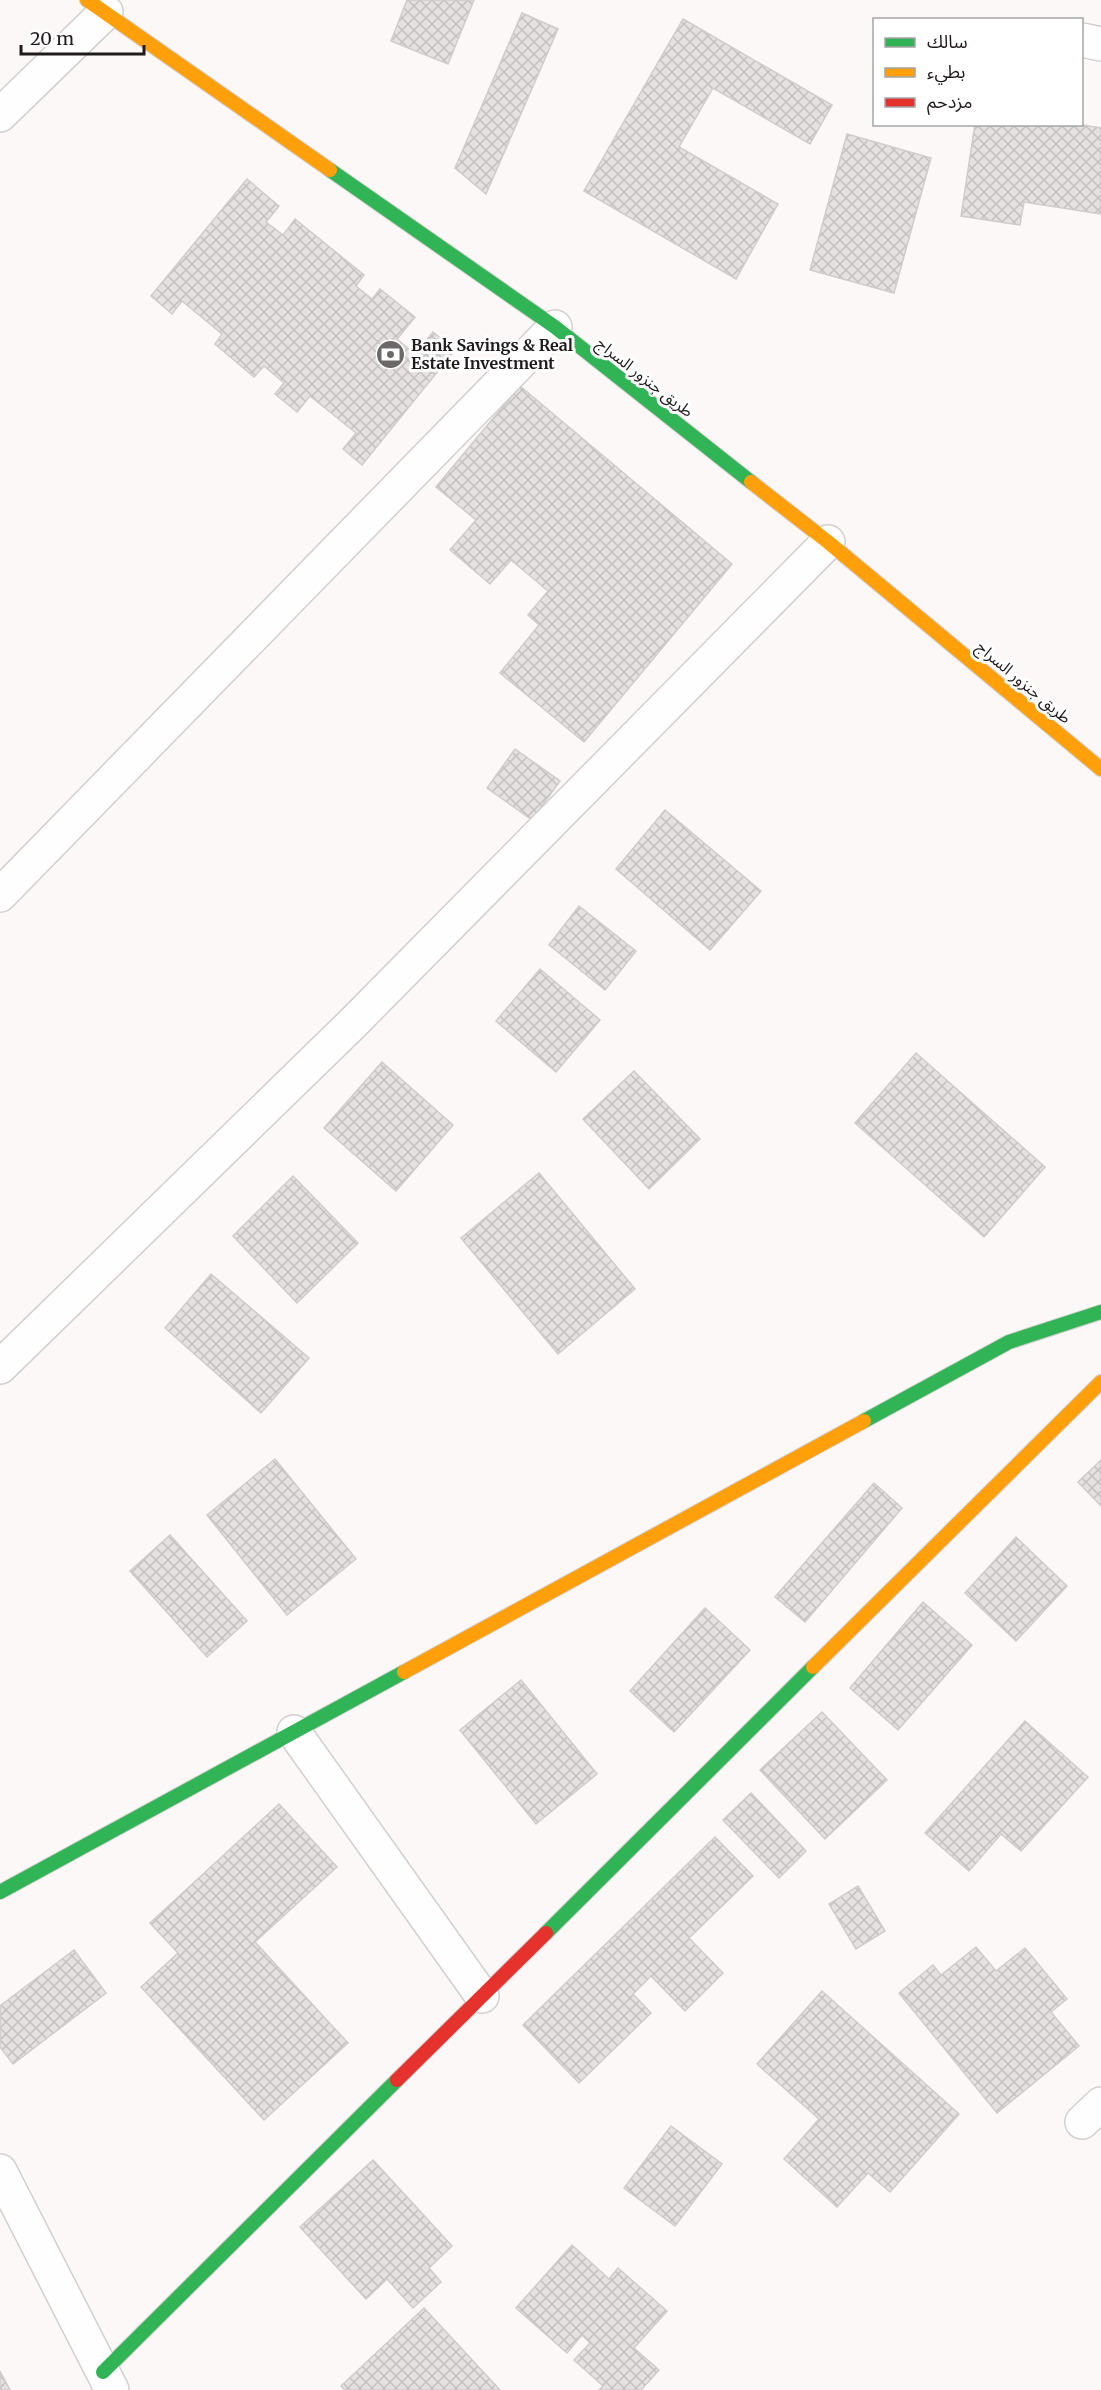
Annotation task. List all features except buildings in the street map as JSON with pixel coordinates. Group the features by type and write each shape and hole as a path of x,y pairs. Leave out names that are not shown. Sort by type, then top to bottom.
{"street":[{"path":"0,115 96,6"},
{"name":"طريق جنزور السراج","path":"96,6 555,327 828,542 1101,769"},
{"path":"1083,40 1101,44"},
{"path":"0,895 555,327"},
{"path":"0,1367 353,1023 828,542"},
{"path":"0,1892 1009,1342 1101,1312"},
{"path":"0,2171 108,2381 482,1996 1101,1382"},
{"path":"294,1732 482,1996"}],"traffic: fast":[{"path":"330,170 555,327 751,482"},
{"path":"864,1421 1009,1342 1101,1312"},
{"path":"546,1933 813,1667"},
{"path":"0,1892 404,1672"},
{"path":"103,2372 397,2080"}],"traffic: slow":[{"path":"87,0 330,170"},
{"path":"751,482 828,542 1101,769"},
{"path":"813,1667 1101,1382"},
{"path":"404,1672 864,1421"}],"traffic: jam":[{"path":"397,2080 546,1933"}],"place":[{"name":"Bank Savings & Real Estate Investment","path":"390,354"}]}
